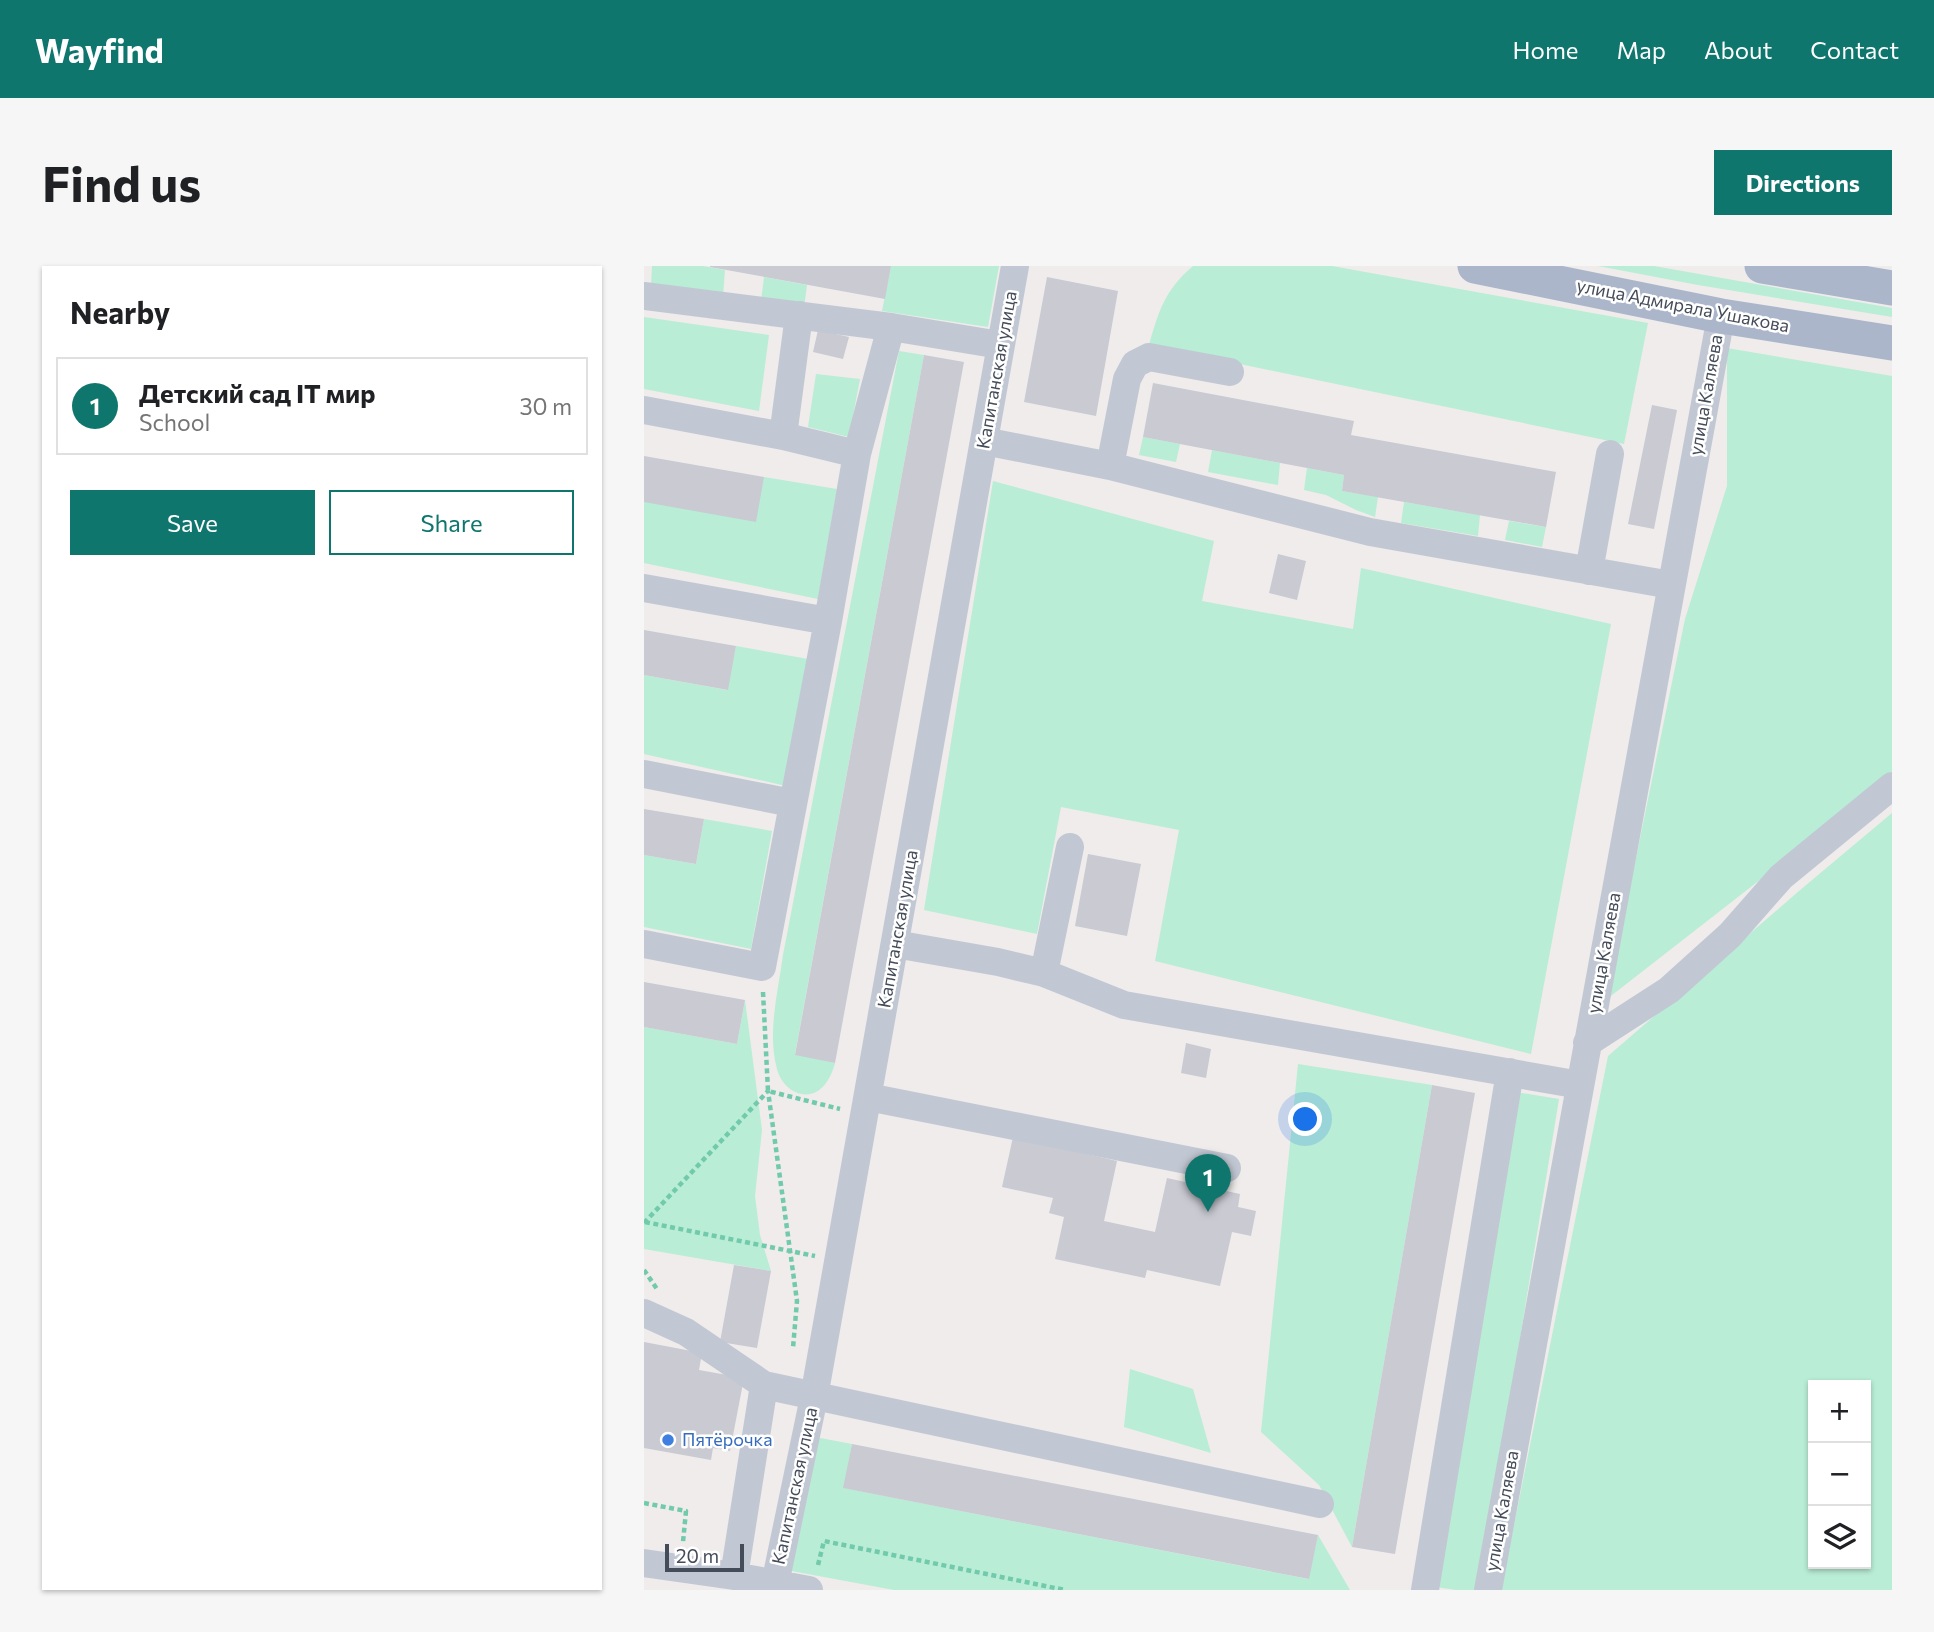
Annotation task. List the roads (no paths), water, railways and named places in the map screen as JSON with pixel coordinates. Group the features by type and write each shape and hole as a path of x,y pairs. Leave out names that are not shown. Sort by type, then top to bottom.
{"main road":[{"name":"улица Адмирала Ушакова","path":"1475,266 1721,316 1892,343"},
{"path":"1762,266 1892,288"}],"street":[{"name":"Капитанская улица","path":"775,1587 789,1391 839,1260 1015,266"},
{"path":"644,296 891,327 1000,345"},
{"path":"783,436 799,316"},
{"name":"улица Каляева","path":"1488,1590 1721,316"},
{"path":"644,944 762,967 857,454 891,327"},
{"path":"1110,466 1127,379 1135,364 1149,357 1230,372"},
{"path":"644,410 783,436 857,454"},
{"path":"984,441 1110,466 1370,531 1671,585"},
{"path":"1589,571 1610,454"},
{"path":"644,587 828,621"},
{"path":"644,774 792,803"},
{"path":"1587,1043 1669,990 1730,935 1781,877 1892,786"},
{"path":"1044,973 1070,847"},
{"path":"895,944 999,962 1044,973 1124,1005 1580,1085"},
{"path":"1425,1590 1510,1072"},
{"path":"866,1106 1227,1168"},
{"path":"644,1313 686,1332 789,1391 1320,1504"},
{"path":"734,1576 789,1391"},
{"path":"644,1563 734,1576 775,1587 814,1578"}],"place":[{"name":"Детский сад IT мир","path":"1208,1212"},
{"name":"Пятёрочка","path":"668,1440"}]}
